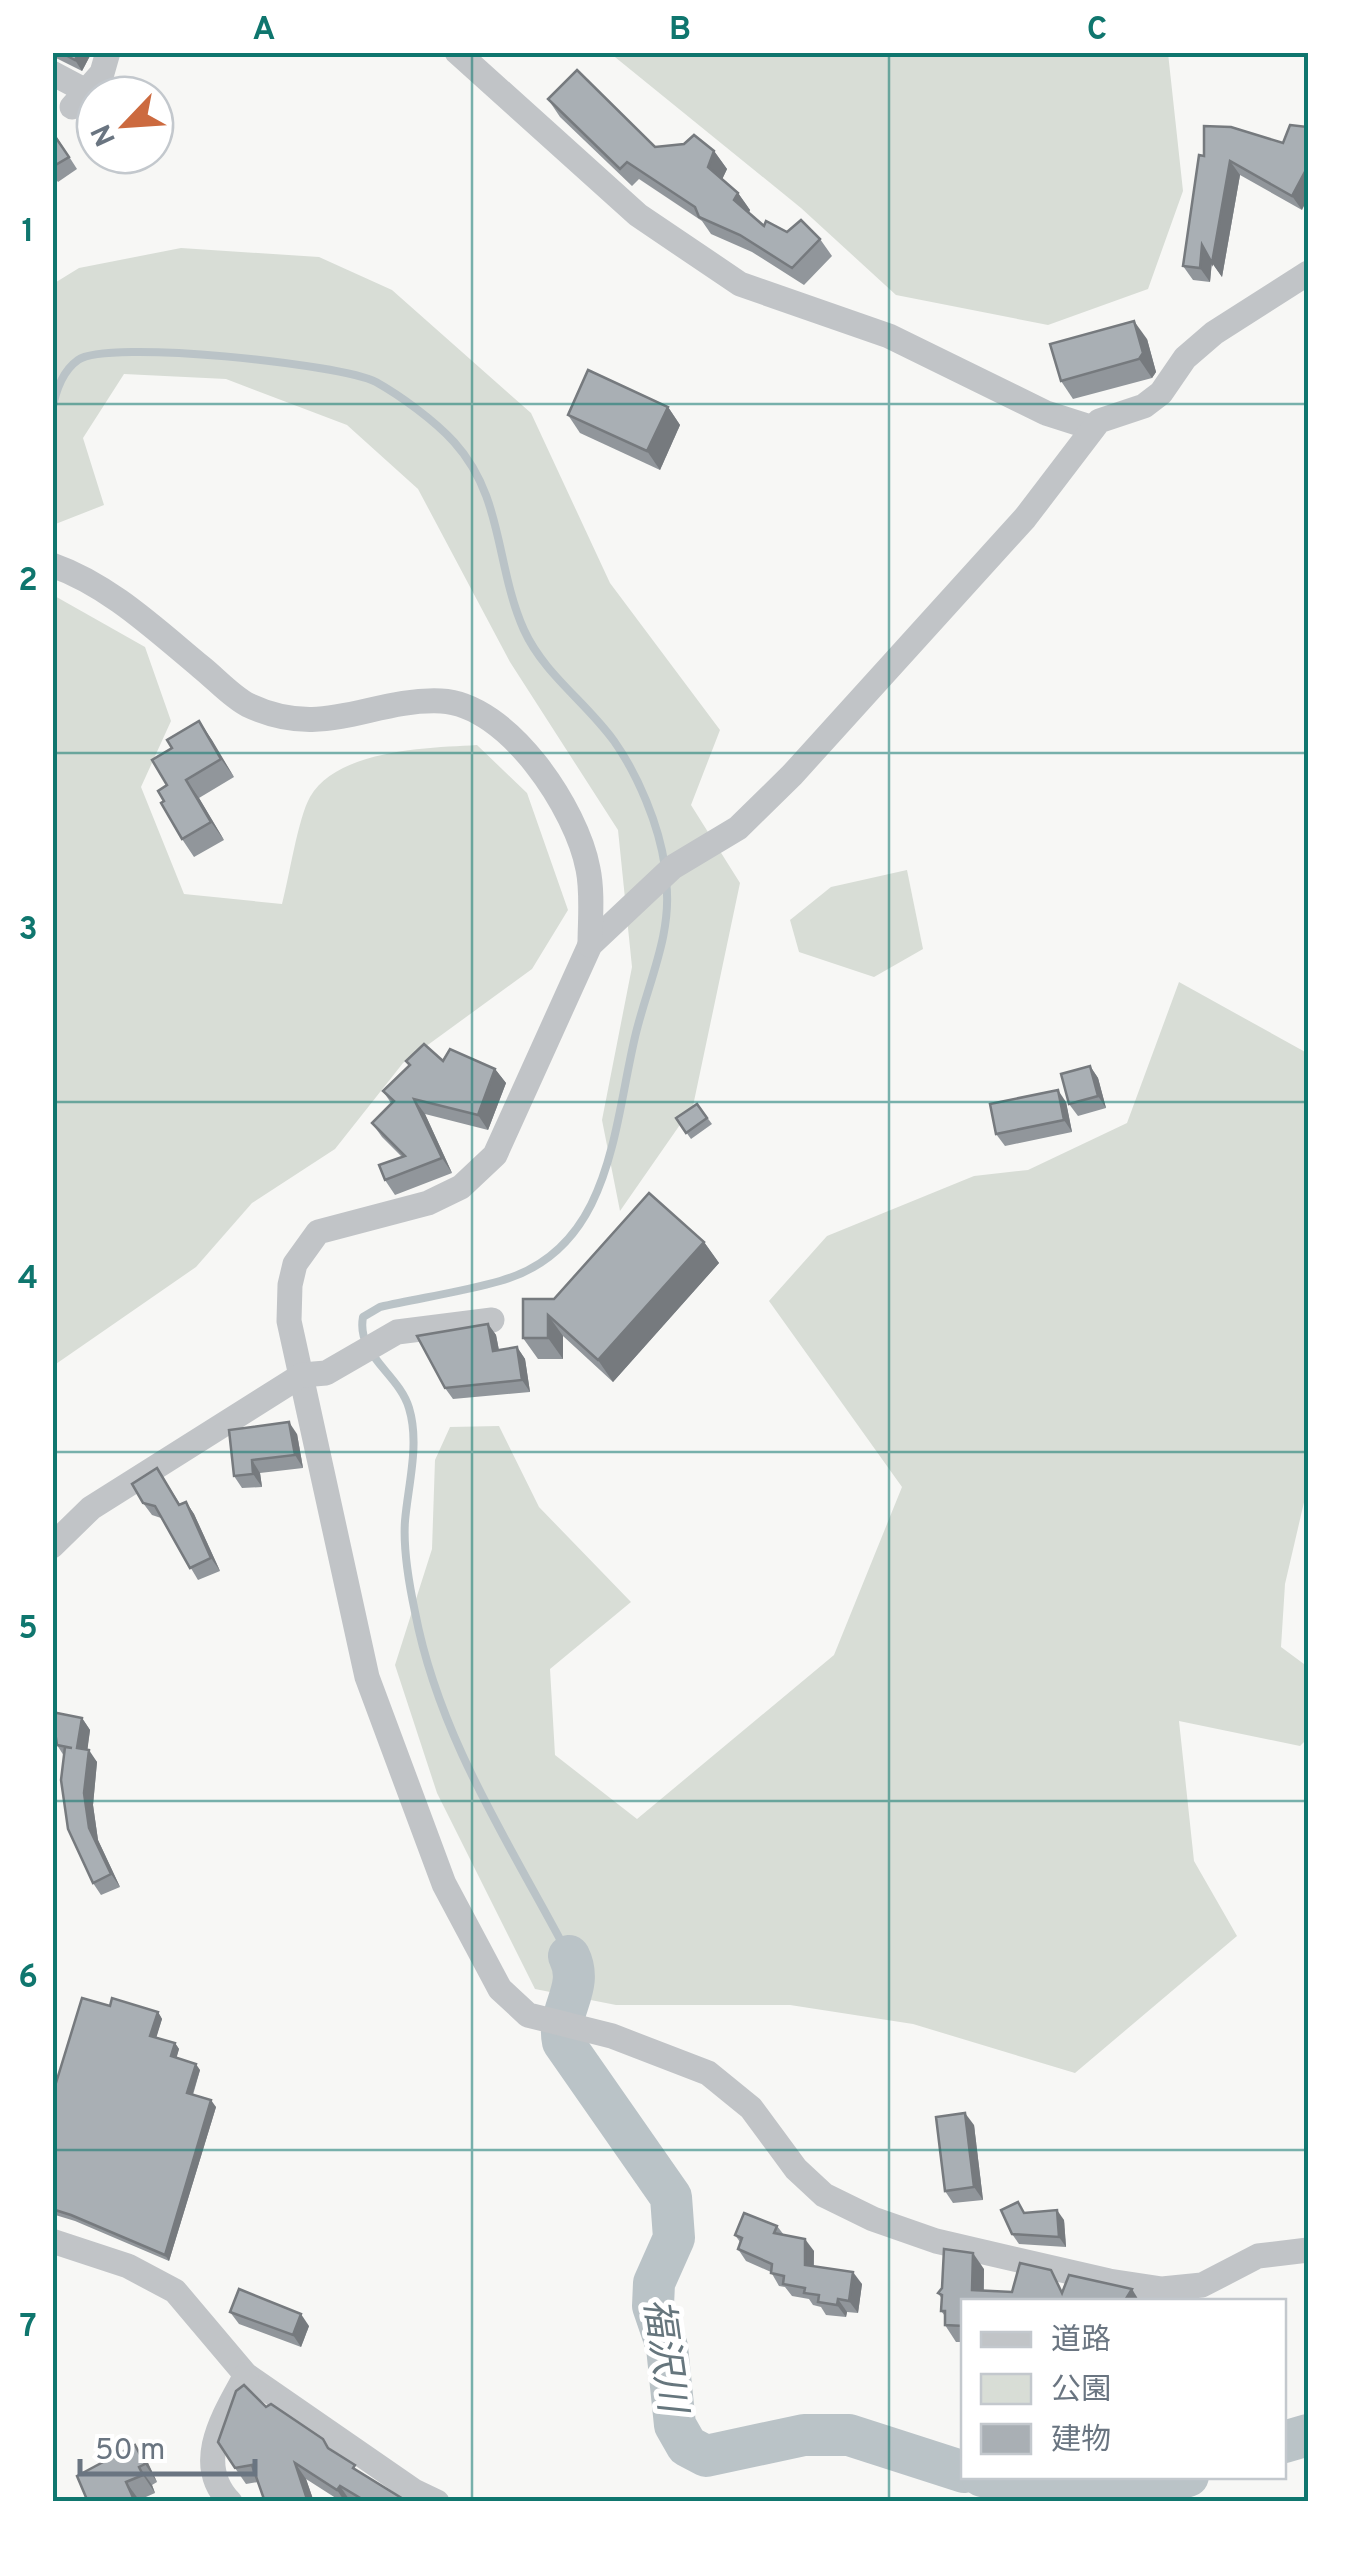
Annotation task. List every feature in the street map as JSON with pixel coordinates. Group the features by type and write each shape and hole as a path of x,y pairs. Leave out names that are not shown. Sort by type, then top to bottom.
{"street":[{"path":"52,73 79,99 102,73 108,52"},
{"path":"457,52 638,215 740,284 889,336 1046,413 1093,428"},
{"path":"1308,273 1214,333 1184,358 1161,392 1144,406 1099,420 1025,518 792,774 738,828 673,867 590,945 495,1155 461,1186 428,1203 318,1232 296,1264 290,1285 290,1322 367,1677 444,1884 500,1989 528,2015 612,2036 708,2073 751,2108 796,2169 824,2195 873,2219 936,2241 1109,2281 1162,2288 1202,2285 1258,2256 1308,2250"},
{"path":"52,564 88,578 246,704 292,718 338,720 371,710 442,702 472,708 508,732 558,796 588,868 590,945"},
{"path":"52,1546 105,1498 302,1375 326,1373 397,1332 492,1320"},
{"path":"52,2241 128,2266 175,2291 246,2375 414,2491 437,2502"},
{"path":"230,2502 212,2474 212,2454 220,2424 246,2375"}],"green space":[{"path":"610,53 1168,53 1183,191 1148,289 1048,325 896,295 801,208"},
{"path":"181,248 319,257 392,290 531,413 610,583 720,730 691,805 740,883 693,1106 620,1211 602,1120 632,967 618,830 510,662 418,489 347,425 226,379 124,374 83,438 104,505 53,525 53,284 79,268"},
{"path":"53,595 145,647 171,721 141,787 184,894 282,904 306,807 323,781 362,760 386,754 477,745 527,793 568,910 532,969 403,1063 335,1149 252,1203 196,1267 53,1366"},
{"path":"907,870 923,949 874,977 799,952 790,920 831,887"},
{"path":"1179,982 1307,1053 1308,1485 1285,1584 1281,1647 1308,1667 1308,1738 1300,1746 1179,1721 1194,1861 1237,1936 1075,2073 913,2024 790,2005 616,2005 535,1989 437,1793 395,1665 432,1549 435,1460 450,1427 499,1426 539,1507 631,1602 550,1669 555,1755 637,1819 834,1655 902,1487 769,1301 827,1236 974,1176 1028,1170 1127,1123"}],"building":[{"path":"60,52 79,52 75,60"},
{"path":"577,70 655,147 684,144 694,135 714,151 708,167 738,193 734,200 764,226 766,221 787,232 801,220 820,239 792,268 740,235 699,217 695,207 627,162 620,169 548,99"},
{"path":"1290,125 1308,127 1308,166 1292,196 1230,161 1212,263 1202,245 1200,268 1183,266 1199,155 1204,156 1204,126 1231,127 1283,143"},
{"path":"52,132 69,157 52,167"},
{"path":"1134,321 1143,353 1139,359 1061,381 1050,344"},
{"path":"588,370 668,407 647,451 568,415"},
{"path":"199,721 221,759 186,780 211,822 182,839 161,803 164,801 158,791 167,785 152,760 172,748 167,740"},
{"path":"424,1044 443,1061 450,1049 495,1069 478,1115 414,1099 442,1158 385,1180 379,1165 405,1156 372,1123 394,1101 383,1091 410,1065 406,1061"},
{"path":"1090,1066 1098,1096 1069,1104 1061,1074"},
{"path":"1058,1090 1064,1120 996,1134 990,1104"},
{"path":"697,1104 707,1118 686,1133 676,1118"},
{"path":"649,1193 704,1242 598,1360 548,1315 548,1338 523,1338 523,1299 554,1299"},
{"path":"488,1324 493,1351 517,1347 522,1380 445,1388 417,1336"},
{"path":"289,1422 295,1455 252,1460 253,1474 234,1476 229,1430"},
{"path":"157,1468 179,1505 186,1502 211,1558 190,1568 155,1506 143,1503 132,1484"},
{"path":"52,1712 82,1718 77,1748 89,1750 84,1793 89,1828 111,1874 93,1883 68,1829 61,1780 65,1747 72,1748 57,1745"},
{"path":"82,1998 110,2006 112,1998 158,2012 150,2036 175,2043 171,2056 196,2064 187,2093 211,2100 165,2255 52,2209 52,2096"},
{"path":"965,2113 974,2187 945,2191 936,2117"},
{"path":"1018,2202 1024,2213 1057,2210 1059,2237 1012,2234 1001,2210"},
{"path":"744,2213 777,2226 774,2233 805,2239 805,2265 853,2272 849,2301 838,2299 837,2305 818,2302 819,2295 783,2284 784,2276 771,2273 772,2264 738,2249 742,2238 735,2235"},
{"path":"944,2249 973,2253 972,2290 1012,2292 1020,2263 1051,2270 1062,2293 1069,2275 1132,2289 1126,2299 961,2299 961,2326 945,2325 942,2295 938,2293 942,2288"},
{"path":"239,2289 301,2314 293,2335 230,2312"},
{"path":"244,2385 266,2407 271,2404 323,2439 328,2448 355,2465 353,2468 408,2502 367,2502 340,2486 337,2490 295,2463 308,2502 265,2502 252,2465 235,2468 218,2442 236,2391"},
{"path":"135,2445 145,2464 139,2467 143,2475 126,2482 135,2502 88,2502 77,2476"}],"waterway":[{"path":"52,412 60,383 78,360 98,354 132,352 225,356 355,375 376,382 417,409 454,442 482,485 524,630 554,674 623,754 653,818 665,867"},
{"path":"569,1956 479,1789 426,1658 405,1543 412,1422 404,1396 366,1342 363,1317 380,1307 500,1281 537,1265 565,1243 586,1215 612,1147 635,1037 662,940 666,881"},
{"name":"福沢川","path":"569,1956 574,1978 563,2020 563,2042 671,2197 674,2238 654,2283 653,2306 667,2347 675,2425 687,2446 706,2456 804,2435 849,2435 961,2471"},
{"name":"福沢川","path":"1286,2441 1308,2435"},
{"name":"福沢川","path":"996,2479 1085,2492 1137,2489 1178,2479"}]}
